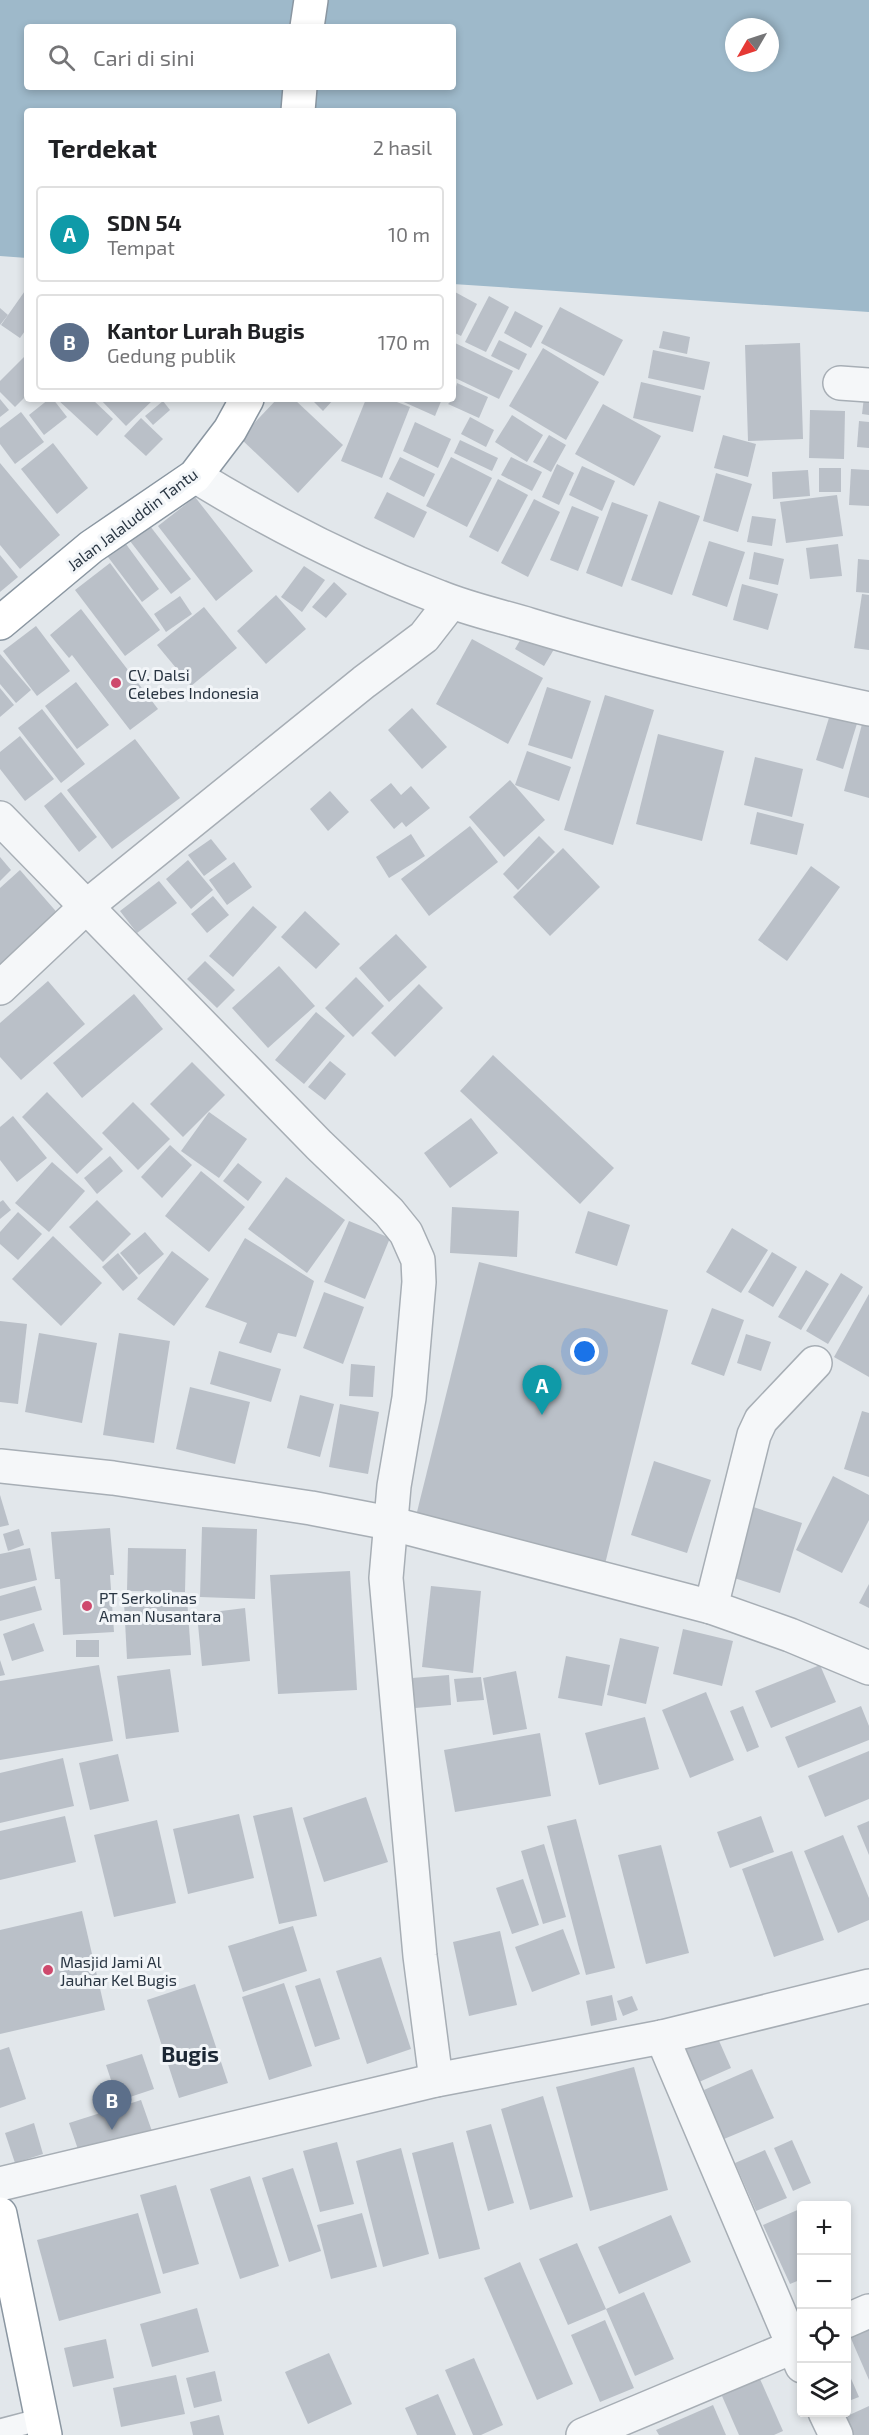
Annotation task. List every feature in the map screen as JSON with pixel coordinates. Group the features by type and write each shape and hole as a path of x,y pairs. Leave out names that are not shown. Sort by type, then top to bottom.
{"highway":[{"path":"307,24 310,0"},
{"path":"298,108 300,90"},
{"name":"Jalan Jalaluddin Tantu","path":"0,623 91,547 195,476 230,430 245,402"},
{"path":"0,2214 44,2427"}],"street":[{"path":"195,476 249,509 439,598 625,653 754,686 869,709"},
{"path":"0,988 87,906 364,682 424,637 445,610 439,598"},
{"path":"0,818 319,1145 389,1212 406,1233 418,1260 419,1282 405,1430 389,1523 386,1578 420,1956 436,2080"},
{"path":"711,1607 754,1435 761,1420 815,1363"},
{"path":"0,1466 124,1479 311,1508 389,1523 711,1607 790,1635 869,1668"},
{"path":"0,2184 436,2080 662,2037 869,1986"},
{"path":"662,2037 797,2350"},
{"path":"851,2320 869,2311"},
{"path":"583,2435 797,2352"},
{"path":"827,2417 836,2435"}],"lane":[{"path":"0,2430 44,2427"}],"water":[{"path":"0,0 869,0 869,312 456,284 456,108 24,108 24,258 0,256"}],"building":[{"path":"24,292 24,332 20,338 1,325"},
{"path":"456,293 477,304 461,336 456,334"},
{"path":"489,296 509,307 486,352 465,342"},
{"path":"560,307 623,340 604,376 541,343"},
{"path":"0,308 8,315 0,325"},
{"path":"515,311 543,326 531,348 504,333"},
{"path":"663,331 690,337 687,354 659,348"},
{"path":"499,340 527,354 519,370 491,356"},
{"path":"456,343 513,371 499,399 456,378"},
{"path":"800,343 803,439 748,441 745,345"},
{"path":"543,348 599,382 566,440 509,406"},
{"path":"653,350 710,362 704,390 648,378"},
{"path":"24,357 24,398 15,407 0,392 0,381"},
{"path":"641,382 701,396 693,432 633,418"},
{"path":"457,383 488,397 479,418 448,404 456,402"},
{"path":"865,389 869,389 869,415 862,414"},
{"path":"0,399 9,410 0,417"},
{"path":"45,402 55,402 67,417 44,435 29,415"},
{"path":"60,402 95,402 113,419 97,436"},
{"path":"103,402 151,402 126,426"},
{"path":"162,402 170,410 153,425 145,416"},
{"path":"274,402 297,402 343,445 298,493 240,438"},
{"path":"314,402 331,402 323,411"},
{"path":"365,402 397,402 410,407 382,478 341,461"},
{"path":"404,402 441,402 435,416"},
{"path":"603,404 661,436 634,486 575,454"},
{"path":"810,410 845,411 844,459 809,458"},
{"path":"21,412 44,442 15,464 0,444 0,428"},
{"path":"512,415 543,435 527,462 495,442"},
{"path":"470,417 494,430 486,447 461,434"},
{"path":"141,418 163,439 146,456 124,436"},
{"path":"859,421 869,422 869,448 857,447"},
{"path":"415,422 451,439 438,468 403,451"},
{"path":"549,435 566,445 551,472 533,462"},
{"path":"723,435 756,444 748,477 714,468"},
{"path":"460,440 498,458 492,471 454,453"},
{"path":"53,443 88,488 57,514 21,469"},
{"path":"400,457 435,474 424,497 389,479"},
{"path":"451,457 492,478 467,527 426,506"},
{"path":"511,457 542,472 532,491 501,475"},
{"path":"0,463 60,535 20,569 0,545"},
{"path":"557,464 574,473 559,505 542,497"},
{"path":"582,466 615,481 602,511 569,495"},
{"path":"819,468 841,468 841,492 819,492"},
{"path":"851,469 869,470 869,506 849,505"},
{"path":"808,470 810,496 773,499 772,472"},
{"path":"716,473 752,484 738,532 703,521"},
{"path":"498,479 528,495 498,552 469,537"},
{"path":"387,492 427,512 414,538 374,518"},
{"path":"837,495 843,536 786,543 780,502"},
{"path":"195,497 253,571 216,601 158,526"},
{"path":"534,499 560,512 528,577 501,563"},
{"path":"659,501 700,516 672,595 631,580"},
{"path":"612,502 648,515 622,587 586,573"},
{"path":"572,506 599,517 578,571 550,560"},
{"path":"752,516 776,519 772,546 747,542"},
{"path":"150,526 191,579 171,594 130,541"},
{"path":"123,540 159,589 142,602 105,553"},
{"path":"709,541 745,552 727,607 692,595"},
{"path":"838,544 842,576 810,579 806,548"},
{"path":"754,552 784,559 778,585 749,579"},
{"path":"0,555 18,577 0,592"},
{"path":"858,559 869,560 869,593 856,592"},
{"path":"110,563 160,630 125,656 75,590"},
{"path":"304,566 325,580 302,612 281,597"},
{"path":"334,582 347,594 326,618 312,607"},
{"path":"742,584 778,594 768,630 733,620"},
{"path":"862,594 869,595 869,650 854,648"},
{"path":"276,595 306,629 266,664 237,631"},
{"path":"180,596 192,614 166,632 154,614"},
{"path":"204,607 237,648 191,686 157,645"},
{"name":"CV. Dalsi Celebes Indonesia","path":"81,609 158,709 130,730 72,655 69,658 50,635"},
{"path":"533,618 562,636 544,666 515,649"},
{"path":"36,626 70,671 37,696 3,651"},
{"path":"472,639 543,678 508,744 436,704"},
{"path":"0,654 31,690 16,703 0,684"},
{"path":"76,682 109,725 77,749 45,706"},
{"path":"547,687 591,701 572,759 528,745"},
{"path":"0,688 14,705 0,717"},
{"path":"605,695 654,710 613,845 564,830"},
{"path":"869,702 869,798 844,791"},
{"path":"412,708 447,747 422,769 388,730"},
{"path":"832,708 859,717 843,769 816,760"},
{"path":"42,709 85,764 61,783 18,728"},
{"path":"658,734 724,751 702,841 636,824"},
{"path":"20,736 54,779 25,801 0,769 0,752"},
{"path":"135,739 180,798 112,849 67,790"},
{"path":"527,751 571,767 559,801 515,785"},
{"path":"755,757 803,769 792,817 744,805"},
{"path":"510,780 545,820 504,857 469,817"},
{"path":"391,783 401,795 411,786 430,808 406,827 402,822 394,829 370,800"},
{"path":"330,791 349,812 328,831 310,809"},
{"path":"61,792 97,837 79,852 44,806"},
{"path":"757,812 804,824 797,855 750,844"},
{"path":"470,826 498,862 429,916 401,879"},
{"path":"411,834 425,856 389,878 376,857"},
{"path":"539,836 555,852 518,890 503,874"},
{"path":"211,839 227,859 204,876 188,855"},
{"path":"563,848 600,887 550,936 513,897"},
{"path":"0,857 11,870 0,881"},
{"path":"188,860 213,890 191,909 166,879"},
{"path":"234,862 252,887 227,905 209,880"},
{"path":"811,866 840,887 787,961 758,940"},
{"path":"20,870 60,916 0,969 0,888"},
{"path":"159,881 177,903 137,933 120,911"},
{"path":"213,896 229,915 207,933 191,914"},
{"path":"253,906 277,927 233,977 209,956"},
{"path":"305,911 340,944 316,969 281,937"},
{"path":"396,934 427,967 389,1002 359,968"},
{"path":"205,961 235,990 217,1008 187,979"},
{"path":"279,966 315,1006 268,1048 232,1008"},
{"path":"356,977 384,1006 353,1037 325,1008"},
{"path":"48,981 85,1024 21,1080 0,1057 0,1023"},
{"path":"419,984 443,1008 395,1057 371,1033"},
{"path":"134,994 163,1029 82,1098 53,1063"},
{"path":"316,1012 345,1036 304,1084 275,1060"},
{"path":"493,1055 614,1168 580,1204 460,1091"},
{"path":"330,1061 346,1074 325,1100 308,1087"},
{"path":"192,1062 225,1095 183,1137 150,1104"},
{"path":"47,1092 103,1149 77,1174 22,1117"},
{"path":"133,1102 170,1139 138,1170 102,1133"},
{"path":"209,1112 247,1139 219,1178 181,1151"},
{"path":"13,1116 47,1158 17,1182 0,1160 0,1127"},
{"path":"471,1118 498,1153 450,1188 424,1153"},
{"path":"170,1145 192,1165 162,1198 141,1177"},
{"path":"110,1156 123,1171 97,1194 84,1178"},
{"path":"52,1162 85,1191 49,1232 15,1203"},
{"path":"238,1163 262,1182 248,1201 223,1181"},
{"path":"201,1171 245,1207 209,1252 165,1216"},
{"path":"286,1177 345,1220 307,1273 248,1229"},
{"path":"3,1200 11,1210 0,1219 0,1202"},
{"path":"97,1200 131,1234 103,1262 69,1227"},
{"path":"452,1207 519,1211 517,1257 450,1253"},
{"path":"588,1211 630,1225 617,1266 575,1253"},
{"path":"18,1212 42,1234 18,1260 0,1244 0,1232"},
{"path":"349,1221 390,1238 365,1299 324,1282"},
{"path":"732,1228 768,1250 741,1293 706,1272"},
{"path":"145,1232 164,1254 139,1275 120,1253"},
{"path":"53,1236 102,1283 61,1326 12,1279"},
{"path":"245,1238 314,1281 296,1337 278,1333 271,1353 239,1343 247,1323 205,1307"},
{"path":"172,1251 209,1279 174,1326 137,1299"},
{"path":"772,1252 797,1267 773,1307 748,1292"},
{"path":"118,1253 138,1278 123,1291 102,1267"},
{"path":"479,1262 668,1310 604,1568 415,1520"},
{"path":"806,1270 829,1284 801,1330 778,1317"},
{"path":"841,1273 863,1287 828,1344 806,1331"},
{"path":"324,1292 364,1307 343,1364 303,1348"},
{"path":"869,1294 869,1377 834,1357"},
{"path":"712,1308 744,1320 724,1376 691,1364"},
{"path":"0,1321 27,1324 18,1404 0,1402"},
{"path":"39,1333 97,1343 82,1423 25,1412"},
{"path":"119,1333 170,1341 154,1443 103,1435"},
{"path":"746,1334 771,1342 761,1371 737,1363"},
{"path":"219,1351 281,1369 271,1402 210,1384"},
{"path":"351,1364 375,1366 373,1397 349,1396"},
{"path":"190,1387 250,1402 235,1464 176,1449"},
{"path":"300,1395 334,1404 320,1457 287,1448"},
{"path":"340,1404 379,1412 368,1474 329,1467"},
{"path":"862,1411 869,1413 869,1477 844,1469"},
{"path":"654,1461 711,1480 687,1553 631,1535"},
{"path":"833,1476 869,1495 869,1520 842,1573 796,1550"},
{"path":"0,1495 9,1525 0,1527"},
{"path":"744,1504 802,1523 780,1593 722,1574"},
{"path":"202,1527 257,1529 255,1599 200,1597"},
{"name":"PT Serkolinas Aman Nusantara","path":"110,1528 114,1575 110,1575 114,1632 63,1635 60,1579 55,1579 51,1532"},
{"path":"19,1529 24,1545 8,1551 3,1534"},
{"path":"30,1548 37,1580 0,1589 0,1554"},
{"path":"128,1548 186,1549 185,1592 127,1591"},
{"path":"350,1571 357,1690 278,1694 270,1575"},
{"path":"869,1584 869,1608 859,1603"},
{"path":"35,1586 42,1610 0,1621 0,1596"},
{"path":"431,1586 481,1591 473,1673 422,1667"},
{"path":"187,1598 191,1655 127,1659 124,1602"},
{"path":"245,1608 250,1661 202,1666 197,1614"},
{"path":"34,1623 44,1651 12,1661 3,1634"},
{"path":"683,1629 733,1641 722,1686 673,1674"},
{"path":"620,1638 659,1647 646,1704 607,1695"},
{"path":"76,1640 99,1640 99,1657 76,1657"},
{"path":"566,1656 610,1665 602,1706 558,1698"},
{"path":"0,1660 5,1675 0,1676"},
{"path":"99,1665 113,1741 0,1760 0,1681"},
{"path":"820,1665 836,1702 771,1728 755,1691"},
{"path":"170,1669 179,1732 126,1739 117,1676"},
{"path":"516,1671 527,1729 493,1735 483,1678"},
{"path":"449,1675 451,1705 415,1708 412,1678"},
{"path":"481,1677 484,1700 457,1702 454,1679"},
{"path":"706,1692 734,1760 690,1778 662,1710"},
{"path":"743,1706 759,1747 747,1752 730,1711"},
{"path":"861,1706 869,1726 869,1740 798,1768 785,1737"},
{"path":"645,1717 659,1769 599,1785 585,1733"},
{"path":"540,1733 551,1796 455,1812 444,1750"},
{"path":"869,1751 869,1799 825,1817 808,1776"},
{"path":"118,1754 129,1801 90,1810 79,1763"},
{"path":"63,1758 74,1806 0,1823 0,1773"},
{"path":"366,1797 388,1862 324,1882 303,1818"},
{"path":"292,1807 317,1916 279,1924 253,1816"},
{"path":"239,1814 254,1878 188,1894 173,1829"},
{"path":"65,1816 76,1862 0,1880 0,1831"},
{"path":"761,1816 774,1852 730,1868 717,1832"},
{"path":"576,1819 615,1968 586,1975 547,1826"},
{"path":"157,1820 176,1903 114,1917 94,1835"},
{"path":"869,1821 869,1855 857,1826"},
{"path":"843,1835 869,1898 869,1920 838,1933 804,1851"},
{"path":"544,1844 566,1917 543,1924 521,1851"},
{"path":"661,1845 689,1953 646,1964 618,1855"},
{"path":"792,1851 824,1940 774,1957 742,1869"},
{"path":"523,1879 539,1925 512,1934 496,1888"},
{"name":"Masjid Jami Al Jauhar Kel Bugis","path":"82,1911 105,2010 0,2034 0,1930"},
{"path":"293,1926 307,1971 243,1992 228,1946"},
{"path":"563,1929 580,1974 532,1992 515,1947"},
{"path":"500,1931 517,2005 469,2016 453,1942"},
{"path":"381,1957 411,2049 367,2064 336,1971"},
{"path":"320,1978 340,2039 315,2047 295,1986"},
{"path":"284,1983 312,2066 269,2080 242,1997"},
{"path":"195,1984 228,2083 179,2098 147,2000"},
{"path":"612,1995 617,2020 591,2026 586,2001"},
{"path":"632,1996 638,2010 623,2016 617,2001"},
{"path":"716,2034 731,2068 699,2082 685,2047"},
{"path":"9,2047 26,2099 0,2108 0,2050"},
{"path":"142,2054 154,2089 118,2101 106,2065"},
{"path":"634,2067 668,2190 590,2211 556,2087"},
{"path":"752,2069 774,2118 724,2139 704,2090"},
{"path":"543,2096 573,2197 530,2210 501,2109"},
{"path":"141,2100 154,2137 82,2161 69,2123"},
{"path":"34,2123 43,2154 15,2163 5,2133"},
{"path":"491,2124 514,2203 488,2211 466,2131"},
{"path":"792,2140 811,2183 793,2191 774,2148"},
{"path":"337,2142 354,2204 320,2212 303,2151"},
{"path":"453,2142 480,2249 439,2259 412,2153"},
{"path":"401,2148 429,2254 383,2267 356,2161"},
{"path":"765,2150 787,2198 756,2211 735,2163"},
{"path":"293,2168 321,2251 289,2262 262,2178"},
{"path":"250,2176 279,2266 240,2279 210,2189"},
{"path":"176,2185 199,2264 163,2274 140,2195"},
{"path":"797,2210 797,2281 790,2284 763,2225"},
{"path":"138,2213 161,2293 59,2321 37,2240"},
{"path":"362,2213 377,2267 331,2279 317,2225"},
{"path":"671,2215 691,2262 619,2294 598,2247"},
{"path":"577,2243 606,2309 568,2325 539,2259"},
{"path":"520,2262 573,2384 537,2400 484,2278"},
{"path":"644,2292 674,2359 635,2376 606,2309"},
{"path":"197,2308 209,2352 152,2367 140,2324"},
{"path":"605,2320 634,2388 600,2402 571,2335"},
{"path":"869,2325 869,2380 851,2339 851,2333"},
{"path":"106,2339 114,2378 73,2387 64,2348"},
{"path":"329,2353 352,2404 308,2424 285,2372"},
{"path":"474,2358 503,2425 481,2435 473,2435 445,2370"},
{"path":"215,2371 222,2401 194,2408 186,2378"},
{"path":"176,2375 185,2414 121,2427 113,2388"},
{"path":"760,2379 783,2431 774,2435 739,2435 722,2396"},
{"path":"851,2379 859,2397 851,2400"},
{"path":"438,2394 456,2435 417,2435 405,2408"},
{"path":"713,2405 726,2435 659,2435 656,2430"},
{"path":"869,2406 869,2435 853,2435 845,2417 851,2417 851,2414"},
{"path":"219,2415 224,2435 193,2435 190,2422"}],"place":[{"name":"CV. Dalsi Celebes Indonesia","path":"116,683"},
{"name":"SDN 54","path":"542,1415"},
{"name":"PT Serkolinas Aman Nusantara","path":"87,1606"},
{"name":"Masjid Jami Al Jauhar Kel Bugis","path":"48,1970"},
{"name":"Kantor Lurah Bugis","path":"112,2130"}],"district":[{"name":"Bugis","path":"190,2053"}]}
